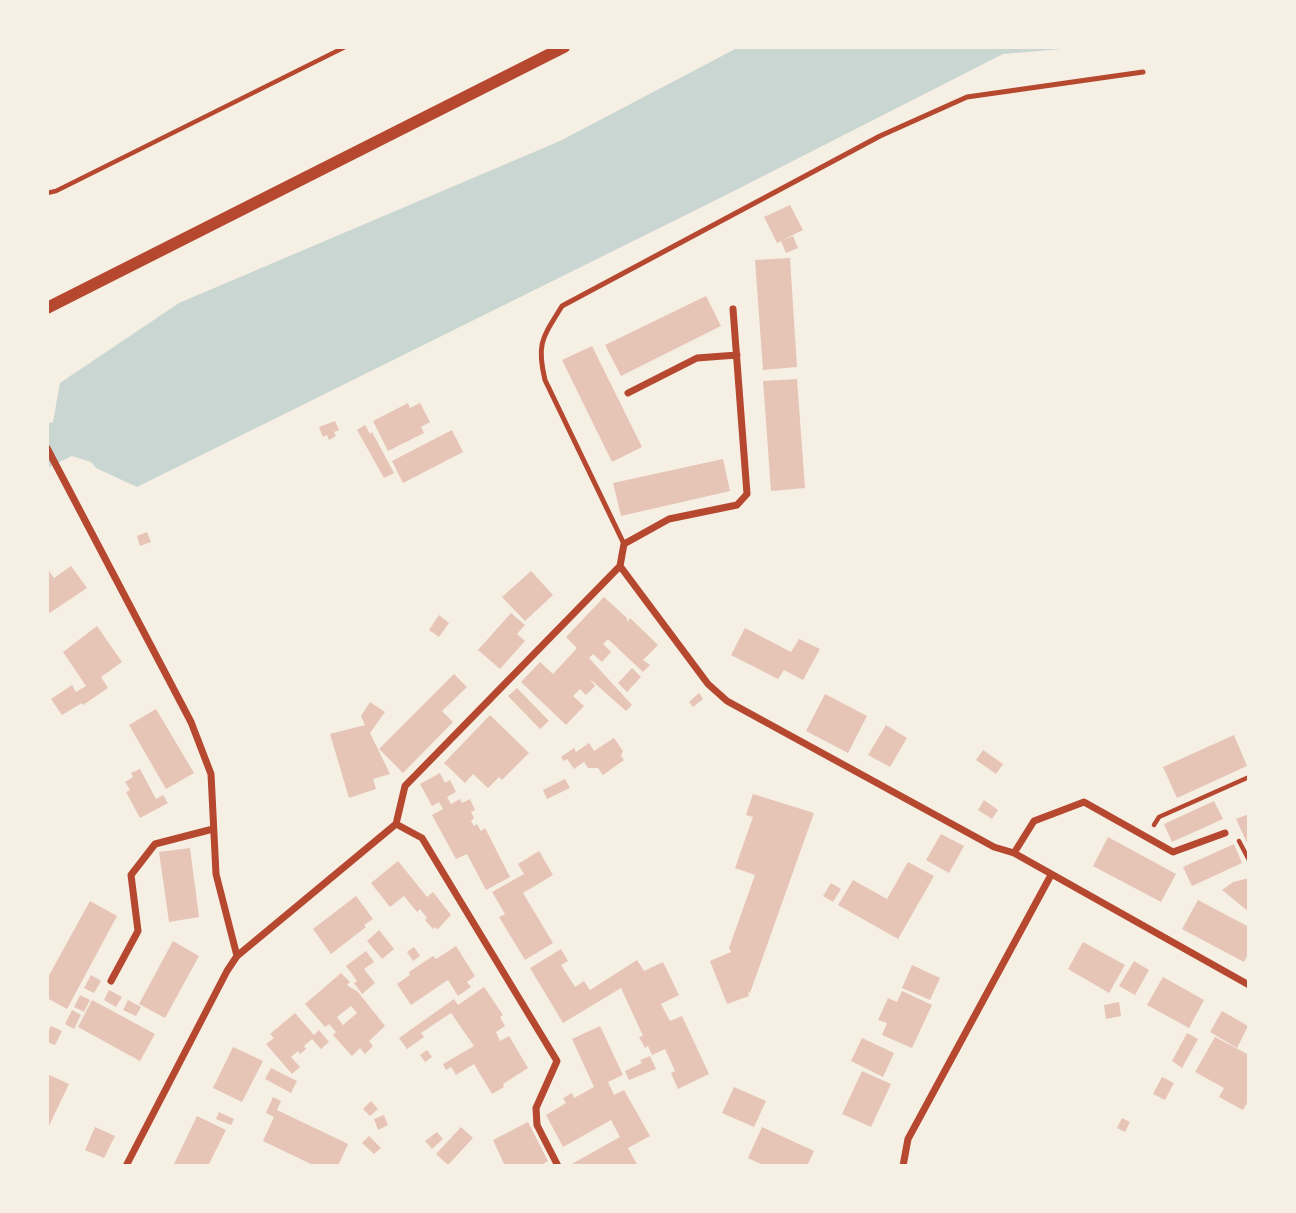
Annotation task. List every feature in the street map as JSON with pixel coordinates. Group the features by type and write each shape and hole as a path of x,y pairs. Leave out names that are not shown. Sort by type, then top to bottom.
{"street":[{"path":"47,308 564,47"},
{"path":"126,1166 237,956 396,824 405,786 620,566 624,544 669,519 737,505 747,494 733,309"},
{"path":"628,393 697,358 737,355"},
{"path":"47,448 191,722 211,774 216,874 237,956"},
{"path":"620,566 708,684 727,701 994,847 1013,853 1249,985"},
{"path":"1013,853 1034,821 1084,802 1173,852 1225,833"},
{"path":"396,824 422,838 557,1061 536,1108 537,1125 558,1166"},
{"path":"111,981 138,931 131,875 155,844 214,829"},
{"path":"903,1166 908,1139 1051,875"}],"lane":[{"path":"624,544 545,380 539,357 544,334 562,306 880,136 967,97 1143,72"}],"path":[{"path":"47,193 56,191 345,47"},
{"path":"1145,836 1159,817 1249,777"}],"shaded area":[{"path":"739,47 1085,47 1003,54 722,197 137,487 96,468 91,462 72,456 47,468 47,424 53,422 60,383 179,303 560,141"}],"building":[{"path":"790,205 803,230 777,243 764,217"},
{"path":"793,236 798,248 786,253 781,241"},
{"path":"790,258 797,367 763,370 755,260"},
{"path":"706,296 721,326 621,376 605,345"},
{"path":"592,346 642,447 612,462 562,360"},
{"path":"797,379 805,488 771,491 763,381"},
{"path":"408,403 410,408 420,403 430,422 421,427 424,433 388,451 373,421"},
{"path":"335,421 339,430 334,432 336,436 329,440 327,435 323,437 319,427"},
{"path":"365,425 370,434 372,432 394,473 384,478 357,430"},
{"path":"452,430 463,452 403,483 392,461"},
{"path":"723,459 730,491 621,516 613,483"},
{"path":"147,532 151,542 140,546 137,536"},
{"path":"71,566 87,588 48,614 47,568 54,578"},
{"path":"531,571 553,595 525,621 502,597"},
{"path":"604,597 627,618 627,622 630,618 658,645 643,660 650,665 643,672 608,639 603,644 611,652 602,662 593,654 589,658 632,705 626,711 590,679 595,686 586,695 580,689 573,696 584,706 566,725 521,682 540,662 553,674 577,648 566,637"},
{"path":"511,613 525,625 517,634 525,641 500,669 478,650"},
{"path":"439,615 449,623 439,637 429,630"},
{"path":"97,626 122,662 101,677 108,688 62,715 51,699 72,685 76,692 86,686 63,652"},
{"path":"745,628 791,652 799,639 820,649 803,680 784,670 778,679 731,655"},
{"path":"632,668 641,677 627,692 618,683"},
{"path":"454,674 467,687 442,711 453,722 403,773 379,749"},
{"path":"517,688 549,721 540,729 508,696"},
{"path":"699,693 703,699 693,707 689,702"},
{"path":"825,694 867,716 848,753 806,731"},
{"path":"370,702 385,712 370,733 390,774 373,779 376,789 349,798 330,734 365,725 361,716"},
{"path":"156,709 194,773 166,789 129,725"},
{"path":"490,715 529,753 502,780 499,777 488,788 473,774 465,783 444,763"},
{"path":"886,725 907,738 890,767 868,755"},
{"path":"1234,735 1247,766 1177,798 1163,767"},
{"path":"614,738 623,751 621,756 624,760 603,775 598,768 588,768 584,762 574,769 567,759 564,761 561,757 574,748 576,752 589,743 594,751"},
{"path":"983,750 1003,764 996,774 976,760"},
{"path":"140,769 156,799 163,795 168,803 140,818 126,792 130,790 125,782 133,777 131,773"},
{"path":"440,773 445,783 450,780 456,792 447,797 451,804 460,799 462,803 470,799 475,810 471,812 474,818 471,821 474,826 477,824 481,831 485,828 510,877 486,890 467,854 456,859 432,815 443,809 439,802 432,806 420,784"},
{"path":"565,779 570,788 547,799 543,790"},
{"path":"753,794 814,813 750,993 748,992 749,996 727,1004 710,961 731,952 729,948 755,875 735,868 753,817 746,815"},
{"path":"984,800 998,810 992,819 978,810"},
{"path":"1214,801 1223,819 1172,842 1164,824"},
{"path":"1249,814 1249,847 1236,819"},
{"path":"941,834 964,846 949,873 926,860"},
{"path":"1108,837 1176,874 1161,902 1093,866"},
{"path":"1234,844 1242,863 1192,886 1183,867"},
{"path":"190,848 199,917 169,922 159,852"},
{"path":"539,851 553,875 523,893 553,943 525,960 499,917 505,914 492,892 524,874 518,864"},
{"path":"398,861 427,897 433,892 451,915 437,930 425,920 427,918 420,909 417,912 404,896 390,907 371,883"},
{"path":"908,862 934,876 898,939 838,905 853,880 887,899"},
{"path":"1249,878 1249,912 1222,890 1233,882"},
{"path":"831,883 841,889 833,902 823,896"},
{"path":"356,896 373,919 331,954 313,929"},
{"path":"1198,900 1249,927 1249,952 1244,962 1182,929"},
{"path":"90,901 117,916 67,1009 47,998 47,979"},
{"path":"379,930 394,949 382,959 367,941"},
{"path":"173,941 199,956 165,1018 139,1004"},
{"path":"1083,942 1125,965 1109,993 1068,969"},
{"path":"456,946 475,976 467,982 471,987 458,996 448,980 411,1005 397,984 410,975 409,972 433,956 436,959"},
{"path":"414,947 420,956 413,961 407,952"},
{"path":"561,949 568,961 561,965 575,987 584,981 590,990 637,960 644,971 663,962 679,995 661,1004 670,1021 682,1016 709,1074 678,1089 671,1073 675,1071 665,1049 652,1055 648,1046 645,1048 639,1037 643,1036 621,988 563,1023 530,968"},
{"path":"366,951 374,962 364,969 375,983 362,994 354,983 357,981 346,966"},
{"path":"1134,961 1149,970 1135,995 1119,986"},
{"path":"912,965 940,978 930,1000 902,988"},
{"path":"341,973 350,982 347,985 358,992 385,1026 369,1041 373,1046 365,1054 360,1048 352,1056 333,1035 336,1032 329,1024 325,1027 305,1004","holes":["351,1006 357,1013 343,1025 337,1017"]},
{"path":"91,975 101,981 94,993 84,988"},
{"path":"1163,977 1204,1000 1189,1028 1147,1005"},
{"path":"484,987 503,1015 500,1017 505,1026 496,1032 500,1041 509,1036 528,1068 492,1094 474,1064 456,1075 451,1067 446,1070 443,1064 474,1046 451,1013 421,1033 424,1037 407,1049 399,1038 454,999 458,1005"},
{"path":"109,990 122,997 116,1007 104,1000"},
{"path":"902,991 932,1005 912,1048 882,1035 887,1023 878,1020 888,998 897,1002"},
{"path":"80,995 90,1000 84,1012 74,1007"},
{"path":"92,1000 155,1034 140,1061 78,1027"},
{"path":"128,1000 141,1007 136,1016 123,1010"},
{"path":"1119,1002 1121,1016 1106,1019 1104,1005"},
{"path":"72,1010 81,1015 74,1029 65,1024"},
{"path":"1222,1011 1248,1026 1237,1048 1210,1032"},
{"path":"295,1013 314,1035 319,1030 329,1042 321,1049 312,1039 304,1046 306,1049 291,1057 300,1067 292,1074 266,1044 274,1038 270,1034"},
{"path":"51,1026 62,1031 55,1045 47,1042 47,1033"},
{"path":"600,1026 623,1075 608,1082 614,1095 624,1090 650,1136 628,1148 638,1166 568,1166 620,1137 611,1120 563,1147 546,1115 566,1103 563,1098 572,1093 574,1098 594,1087 572,1039"},
{"path":"1187,1033 1198,1039 1182,1068 1172,1061"},
{"path":"1215,1037 1249,1055 1249,1099 1243,1110 1219,1097 1224,1088 1195,1072"},
{"path":"862,1038 894,1053 883,1077 851,1061"},
{"path":"233,1047 263,1061 242,1102 213,1088"},
{"path":"427,1050 432,1057 425,1062 420,1055"},
{"path":"650,1056 656,1069 629,1080 625,1071"},
{"path":"271,1068 297,1081 291,1093 265,1079"},
{"path":"862,1071 891,1084 871,1127 842,1114"},
{"path":"47,1074 69,1084 47,1130"},
{"path":"1162,1077 1174,1083 1165,1100 1153,1094"},
{"path":"734,1087 766,1101 754,1127 722,1113"},
{"path":"273,1097 281,1101 277,1110 348,1144 338,1166 315,1166 263,1141 274,1117 266,1113"},
{"path":"371,1101 378,1109 370,1116 363,1109"},
{"path":"219,1112 234,1119 231,1125 216,1119"},
{"path":"384,1115 388,1125 378,1130 374,1119"},
{"path":"197,1116 226,1130 208,1166 173,1166"},
{"path":"1122,1118 1130,1122 1125,1132 1117,1128"},
{"path":"528,1122 548,1161 540,1166 505,1166 493,1140"},
{"path":"95,1127 115,1136 104,1158 85,1150"},
{"path":"461,1127 473,1138 448,1165 436,1154"},
{"path":"762,1127 814,1151 807,1166 765,1166 748,1158"},
{"path":"437,1132 443,1139 432,1149 425,1141"},
{"path":"369,1136 381,1148 374,1154 362,1143"}]}
